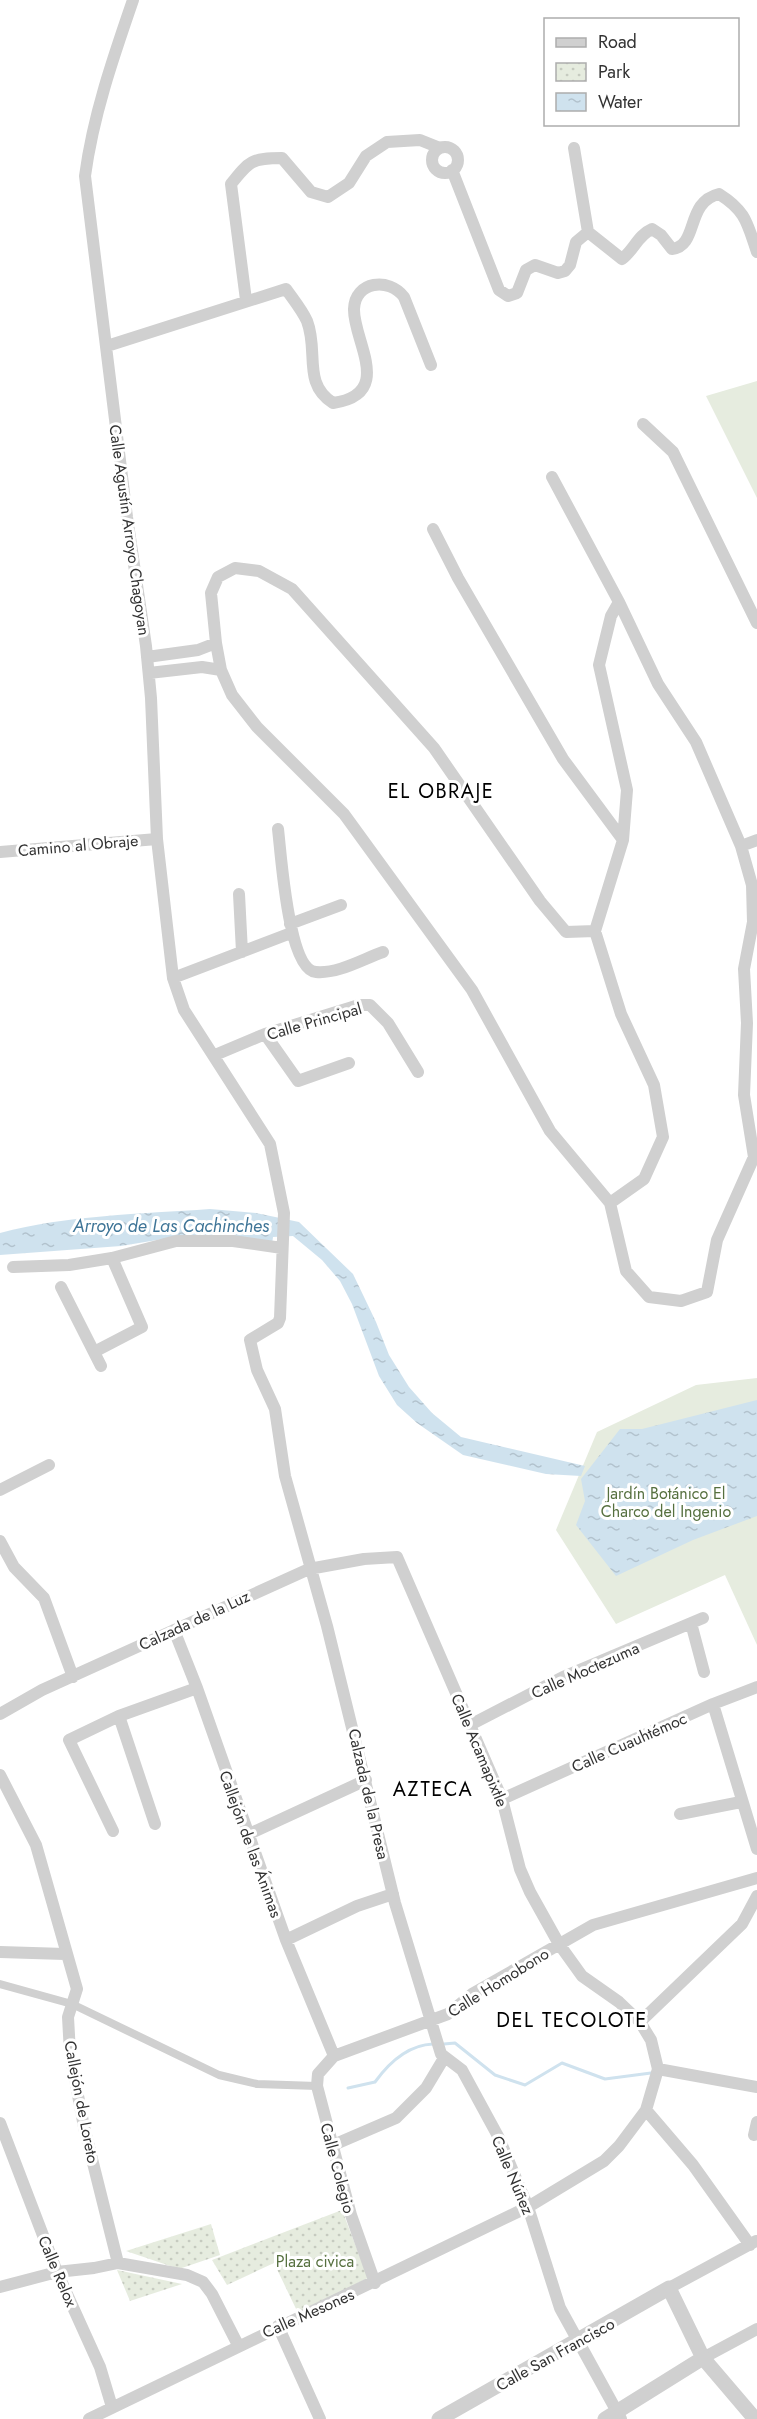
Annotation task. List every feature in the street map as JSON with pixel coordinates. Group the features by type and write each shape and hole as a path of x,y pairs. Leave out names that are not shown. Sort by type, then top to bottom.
{"street":[{"name":"Calle Agustín Arroyo Chagoyan","path":"133,0 110,66 89,148 85,176 149,673 157,839 173,978 184,1010 270,1144 284,1213 280,1318 278,1323 250,1340"},
{"path":"246,300 231,184 247,164 261,158 282,158 311,192 328,197 349,183 366,156 387,142 420,140 440,148 451,148 457,155 457,165 452,170 441,172 434,167 432,157 440,148"},
{"path":"574,148 588,232 622,259 630,253 644,232 652,229 661,235 672,249 685,244 700,205 706,197 719,194 737,205 746,217 757,252"},
{"path":"452,170 499,290 507,296 517,293 526,270 535,265 558,273 565,271 570,264 576,242 588,232"},
{"path":"107,346 286,289 306,321 313,344 313,378 321,396 333,403 356,396 364,383 367,357 354,311 355,300 362,291 374,285 397,287 404,297 430,365"},
{"path":"643,424 673,452 757,623"},
{"path":"552,477 619,602 658,684 696,742 741,846 753,885 753,921 744,969 747,1023 744,1095 754,1157 717,1240 707,1292 681,1301 649,1297 626,1271 610,1203 550,1131 472,990 344,814 257,727 232,695 221,670 216,643 211,593 218,577 235,568 259,571 292,589 434,748 546,909 566,932 595,931"},
{"path":"433,529 458,578 563,759 623,840"},
{"path":"610,1203 644,1179 663,1137 654,1085 621,1014 595,931 623,840 627,790 599,665 611,616 619,602"},
{"path":"147,657 198,650 216,643"},
{"path":"149,673 202,667 221,670"},
{"path":"278,829 290,929 307,968 314,972 329,972 383,952"},
{"name":"Camino al Obraje","path":"0,852 157,839"},
{"path":"741,846 757,840"},
{"path":"239,894 242,952"},
{"path":"173,978 242,952 340,906"},
{"name":"Calle Principal","path":"215,1055 265,1034 359,1005 370,1005 388,1023 418,1072"},
{"path":"265,1034 298,1082 349,1063"},
{"path":"13,1267 51,1267 112,1258 176,1241 233,1241 282,1246"},
{"path":"94,1352 142,1327 112,1258"},
{"path":"61,1287 101,1366"},
{"name":"Calzada de la Presa","path":"250,1340 257,1371 275,1409 285,1476 309,1569 327,1626 393,1894 431,2019"},
{"path":"0,1490 49,1465"},
{"path":"0,1541 14,1567 44,1598 73,1677"},
{"name":"Calzada de la Luz","path":"0,1714 32,1695 309,1569 364,1558 397,1557"},
{"name":"Calle Acamapixtle","path":"397,1557 502,1799 520,1869 558,1942 582,1976 619,2002 640,2022"},
{"name":"Calle Moctezuma","path":"470,1725 563,1677 697,1620 704,1672"},
{"name":"Callejón de las Ánimas","path":"174,1630 197,1688 247,1835 286,1940 334,2056"},
{"name":"Calle Cuauhtémoc","path":"502,1799 712,1704 757,1687"},
{"path":"112,1831 69,1740 119,1716 197,1688"},
{"path":"712,1704 757,1849"},
{"path":"119,1716 155,1824"},
{"name":"Callejón de Loreto","path":"0,1775 36,1845 65,1954 77,1989 68,2017 70,2053 84,2127 118,2263"},
{"path":"247,1835 366,1780"},
{"path":"681,1814 741,1802"},
{"name":"Calle Homobono","path":"334,2056 448,2014 472,1994 523,1967 558,1942 584,1929 617,1916 757,1878"},
{"path":"286,1940 357,1906 393,1894"},
{"path":"755,2419 704,2358 669,2288 753,2243 693,2165 646,2110 658,2069 651,2040 640,2022 742,1924 757,1896"},
{"path":"0,1952 65,1954"},
{"path":"0,1984 72,2004 219,2075 257,2084 317,2086 318,2074 334,2056"},
{"path":"331,2146 396,2118 426,2088 444,2058 431,2019"},
{"name":"Calle Núñez","path":"444,2058 462,2070 476,2092 510,2162 528,2207 560,2308 614,2417"},
{"path":"658,2069 757,2087"},
{"name":"Calle Colegio","path":"317,2086 351,2215 375,2283"},
{"name":"Calle Mesones","path":"89,2419 114,2413 238,2345 375,2283 528,2207 604,2161 619,2146 646,2110"},
{"path":"754,2135 757,2122"},
{"name":"Calle Relox","path":"0,2123 57,2272 100,2367 114,2413"},
{"path":"0,2287 57,2272 118,2263 187,2275 203,2282 219,2304 238,2345"},
{"name":"Calle San Francisco","path":"439,2419 578,2342 669,2288"},
{"path":"278,2326 320,2419"},
{"path":"614,2417 704,2358 757,2329"}],"green space":[{"path":"757,381 757,498 706,396"},
{"name":"Jardín Botánico El Charco del Ingenio","path":"757,1378 757,1645 725,1575 616,1624 556,1530 597,1432 696,1385"},
{"name":"Plaza civica","path":"342,2210 368,2278 298,2313 274,2263 227,2285 212,2260"},
{"path":"211,2224 220,2255 179,2269 126,2251"},
{"path":"117,2270 182,2284 130,2301"}],"water":[{"name":"Arroyo de Las Cachinches","path":"210,1209 256,1213 299,1222 353,1274 389,1355 409,1387 432,1413 461,1437 585,1466 581,1476 546,1474 463,1455 417,1423 397,1405 379,1376 352,1304 340,1281 322,1260 293,1236 273,1237 272,1244 163,1239 121,1246 0,1255 0,1233 26,1227 104,1216"},
{"path":"757,1400 757,1516 693,1540 616,1576 576,1525 585,1501 581,1479 620,1429 642,1429"}],"waterway":[{"path":"444,2044 455,2043 495,2075 525,2085 562,2063 605,2079 651,2073"},
{"path":"348,2088 375,2082 386,2069 407,2052 433,2044"}],"district":[{"name":"EL OBRAJE","path":"441,791"},
{"name":"AZTECA","path":"433,1789"},
{"name":"DEL TECOLOTE","path":"572,2020"}]}
